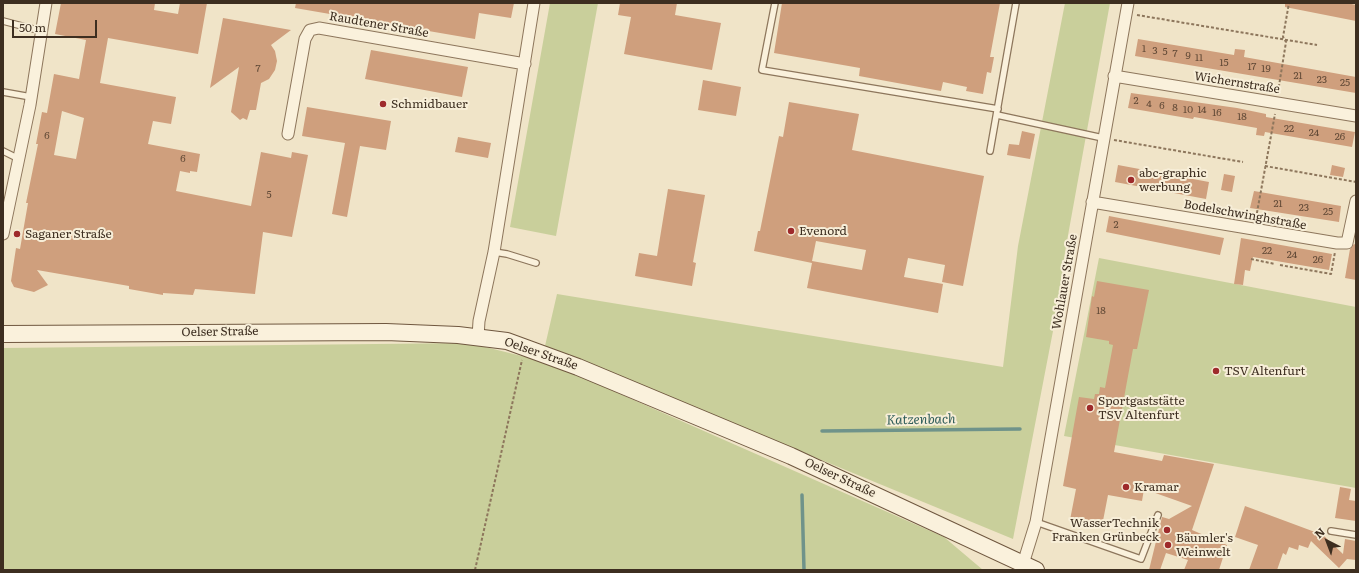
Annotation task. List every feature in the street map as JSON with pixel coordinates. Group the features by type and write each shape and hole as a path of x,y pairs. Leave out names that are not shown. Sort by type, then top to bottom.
{"main road":[{"name":"Oelser Straße","path":"3,334 349,331 478,337 507,341 525,346 676,407 791,456 1030,567"}],"street":[{"path":"3,234 31,97 46,3"},
{"path":"478,337 478,321 494,252 534,3"},
{"name":"Wohlauer Straße","path":"1030,567 1036,522 1127,8"},
{"name":"Raudtener Straße","path":"288,134 305,39 310,30 319,28 525,64"},
{"name":"Wichernstraße","path":"1114,76 1356,116"},
{"path":"1342,243 1356,201"},
{"name":"Bodelschwinghstraße","path":"1092,202 1254,230 1342,243"}],"lane":[{"path":"775,3 762,70 998,109"},
{"path":"990,151 1016,3"},
{"path":"3,21 41,31"},
{"path":"3,92 31,97"},
{"path":"997,116 1103,138"},
{"path":"3,151 18,159"},
{"path":"494,252 536,263"},
{"path":"1036,522 1141,559 1158,515"},
{"path":"1331,531 1356,535"}],"path":[{"path":"1254,230 1286,42 1283,37 1289,3"},
{"path":"1127,8 1317,45"},
{"path":"1103,138 1243,162"},
{"path":"1265,166 1356,182"},
{"path":"1280,265 1331,274 1342,243"},
{"path":"1251,259 1275,264"},
{"path":"475,570 525,346"}],"green space":[{"path":"550,3 598,3 556,236 510,227"},
{"path":"1065,3 1110,3 1065,252 1058,305 1013,539 545,346 557,294 1003,367 1018,246"},
{"name":"TSV Altenfurt","path":"1099,258 1356,307 1356,488 1064,436"},
{"path":"469,343 550,363 944,537 983,570 3,570 3,348"}],"building":[{"path":"61,3 155,3 154,10 178,14 180,3 207,3 198,54 108,38 100,83 176,97 171,124 153,121 148,144 200,154 197,172 190,171 190,173 180,171 176,191 251,206 261,152 291,158 292,152 308,155 292,237 263,232 255,294 195,289 193,295 163,293 163,295 129,289 129,286 37,270 48,285 34,292 14,287 11,281 16,248 20,249 28,203 26,203 38,144 36,144 42,112 47,113 54,74 79,79 86,40 55,34","holes":["62,111 84,118 76,159 54,155"]},
{"path":"296,3 514,3 511,18 479,13 475,39 295,8"},
{"path":"620,3 677,3 675,15 721,23 712,70 624,54 631,17 618,15"},
{"path":"782,3 1000,3 990,57 994,57 991,73 987,72 983,94 966,91 967,87 943,82 941,91 859,76 860,68 774,53"},
{"path":"1285,3 1347,3 1356,5 1356,21 1285,7"},
{"path":"223,18 291,30 271,45 275,51 277,61 275,70 269,79 261,83 256,110 250,110 247,120 243,118 240,120 231,112 239,67 210,88"},
{"path":"1138,39 1234,55 1235,49 1245,50 1244,57 1356,77 1356,93 1135,56"},
{"path":"371,50 468,67 462,97 365,79"},
{"path":"703,80 741,87 736,116 698,110"},
{"path":"1131,93 1237,108 1266,114 1266,117 1355,132 1352,147 1265,132 1264,136 1256,135 1257,128 1194,117 1193,119 1128,108"},
{"path":"789,102 859,114 852,150 984,176 963,286 942,282 945,265 908,258 904,277 943,284 938,313 807,288 812,263 754,251 758,231 760,231 779,136 783,137","holes":["816,241 866,250 862,270 812,261"]},
{"path":"307,107 391,121 386,150 360,146 347,217 332,214 345,143 302,136"},
{"path":"1022,131 1035,134 1030,159 1007,155 1009,144 1019,145"},
{"path":"458,137 491,143 488,158 455,152"},
{"path":"1118,165 1209,182 1206,199 1115,182"},
{"path":"1332,165 1345,168 1343,177 1330,175"},
{"path":"1224,174 1235,176 1232,192 1221,190"},
{"path":"668,189 705,195 693,262 696,263 692,286 635,276 639,253 657,256"},
{"path":"1254,191 1341,206 1339,222 1250,208"},
{"path":"1109,216 1224,238 1220,255 1106,232"},
{"path":"1241,238 1332,254 1329,270 1253,257 1250,271 1245,270 1243,285 1234,284"},
{"path":"1354,244 1356,245 1356,280 1345,278 1350,249"},
{"path":"1097,281 1149,290 1137,349 1133,349 1114,452 1162,461 1164,455 1214,464 1192,530 1227,545 1219,570 1184,570 1188,560 1166,553 1160,570 1149,570 1162,517 1169,519 1192,506 1144,489 1142,501 1108,495 1102,526 1070,520 1076,489 1063,486 1079,397 1094,399 1095,394 1099,394 1100,387 1105,388 1113,345 1109,344 1109,341 1086,337 1092,296 1094,297"},
{"path":"1340,487 1351,489 1349,500 1356,501 1356,521 1335,518"},
{"path":"1245,506 1323,535 1343,554 1345,539 1356,541 1356,560 1347,559 1339,568 1311,541 1308,548 1299,545 1298,550 1289,547 1286,555 1283,553 1277,570 1249,570 1258,545 1235,537"}],"waterway":[{"name":"Katzenbach","path":"822,431 1020,429"},
{"name":"Katzenbach","path":"802,495 804,570"}],"place":[{"name":"Schmidbauer","path":"383,104"},
{"name":"abc-graphic werbung","path":"1131,180"},
{"name":"Evenord","path":"791,231"},
{"name":"Saganer Straße","path":"17,234"},
{"name":"TSV Altenfurt","path":"1216,371"},
{"name":"Sportgaststätte TSV Altenfurt","path":"1090,408"},
{"name":"Kramar","path":"1126,487"},
{"name":"WasserTechnik Franken Grünbeck","path":"1167,530"},
{"name":"Bäumler's Weinwelt","path":"1168,545"}]}
